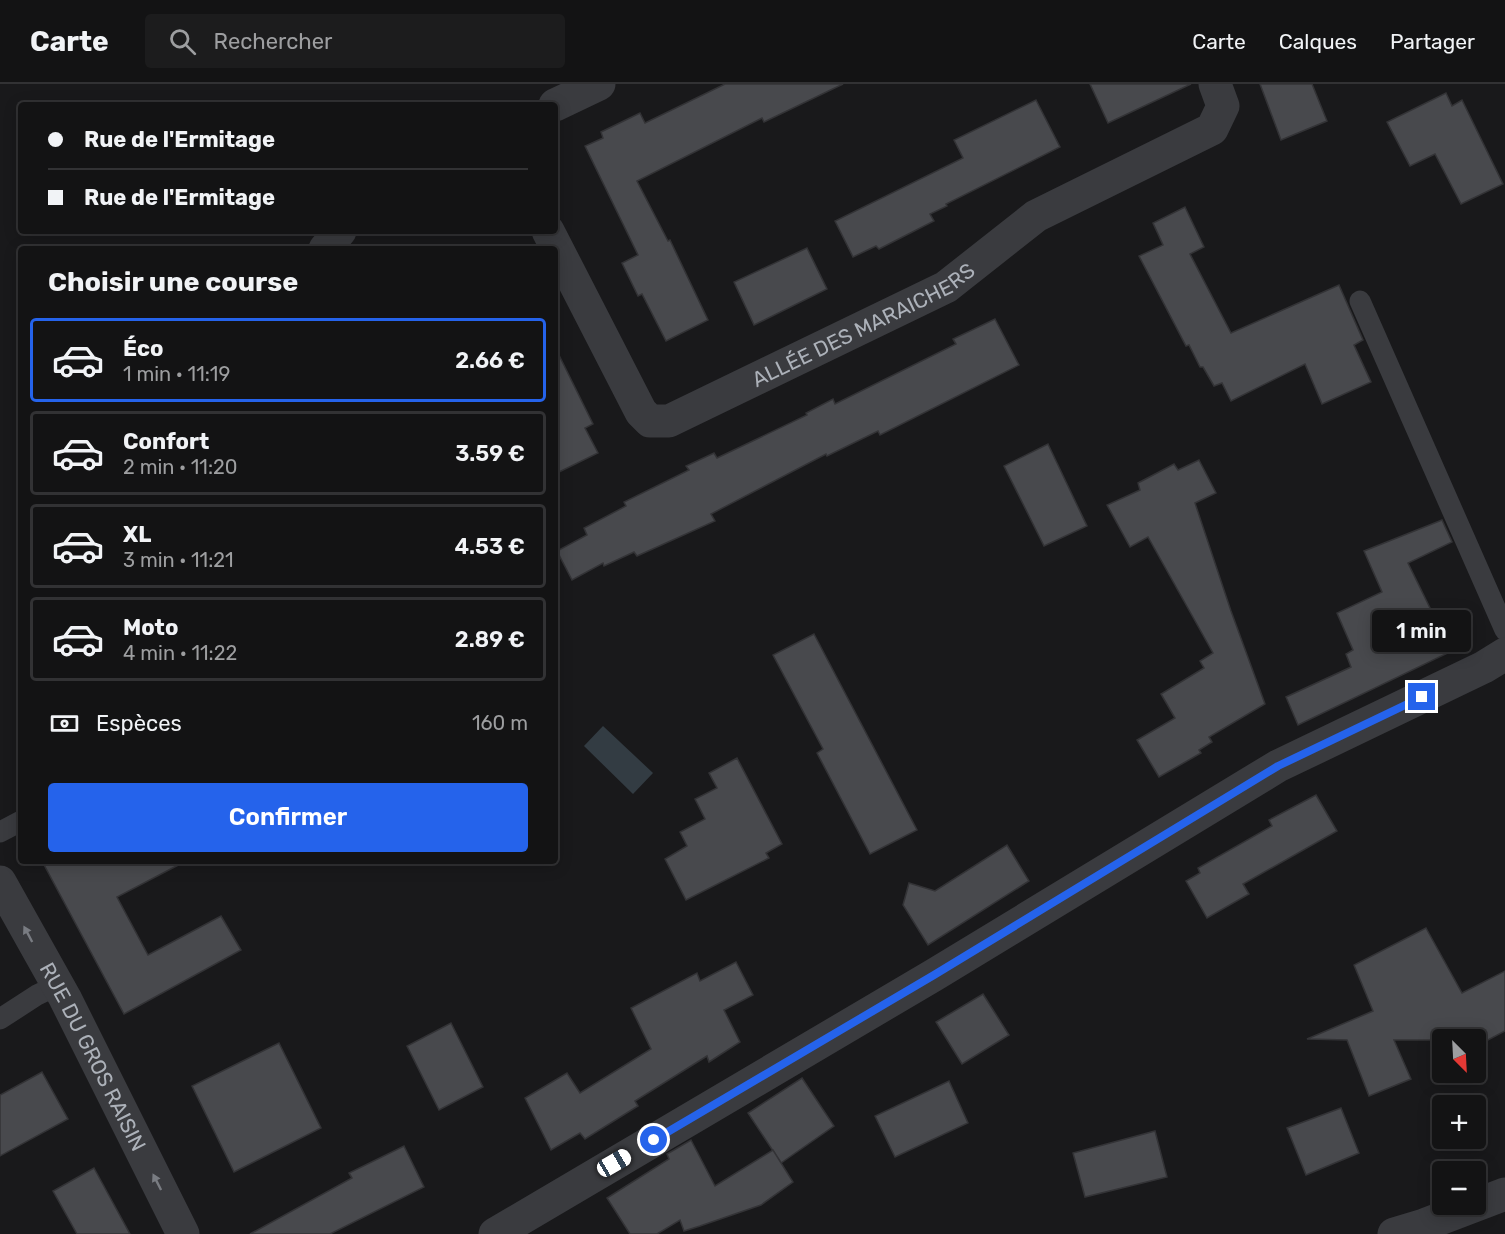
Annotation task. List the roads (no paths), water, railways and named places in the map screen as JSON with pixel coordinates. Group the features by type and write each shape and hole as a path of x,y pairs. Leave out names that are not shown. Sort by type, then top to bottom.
{"street":[{"path":"558,104 599,84"},
{"name":"ALLÉE DES MARAICHERS","path":"558,250 641,412 650,421 669,421 946,287 1036,216 1212,129 1223,106 1215,84"},
{"path":"328,246 338,234"},
{"path":"495,1234 924,981 1278,766 1484,667 1505,654"},
{"name":"RUE DU GROS RAISIN","path":"0,882 58,985 183,1234"},
{"path":"1394,1234 1505,1194"}],"lane":[{"path":"1360,301 1505,630"},
{"path":"0,832 18,823"},
{"path":"0,1018 58,985"}]}
